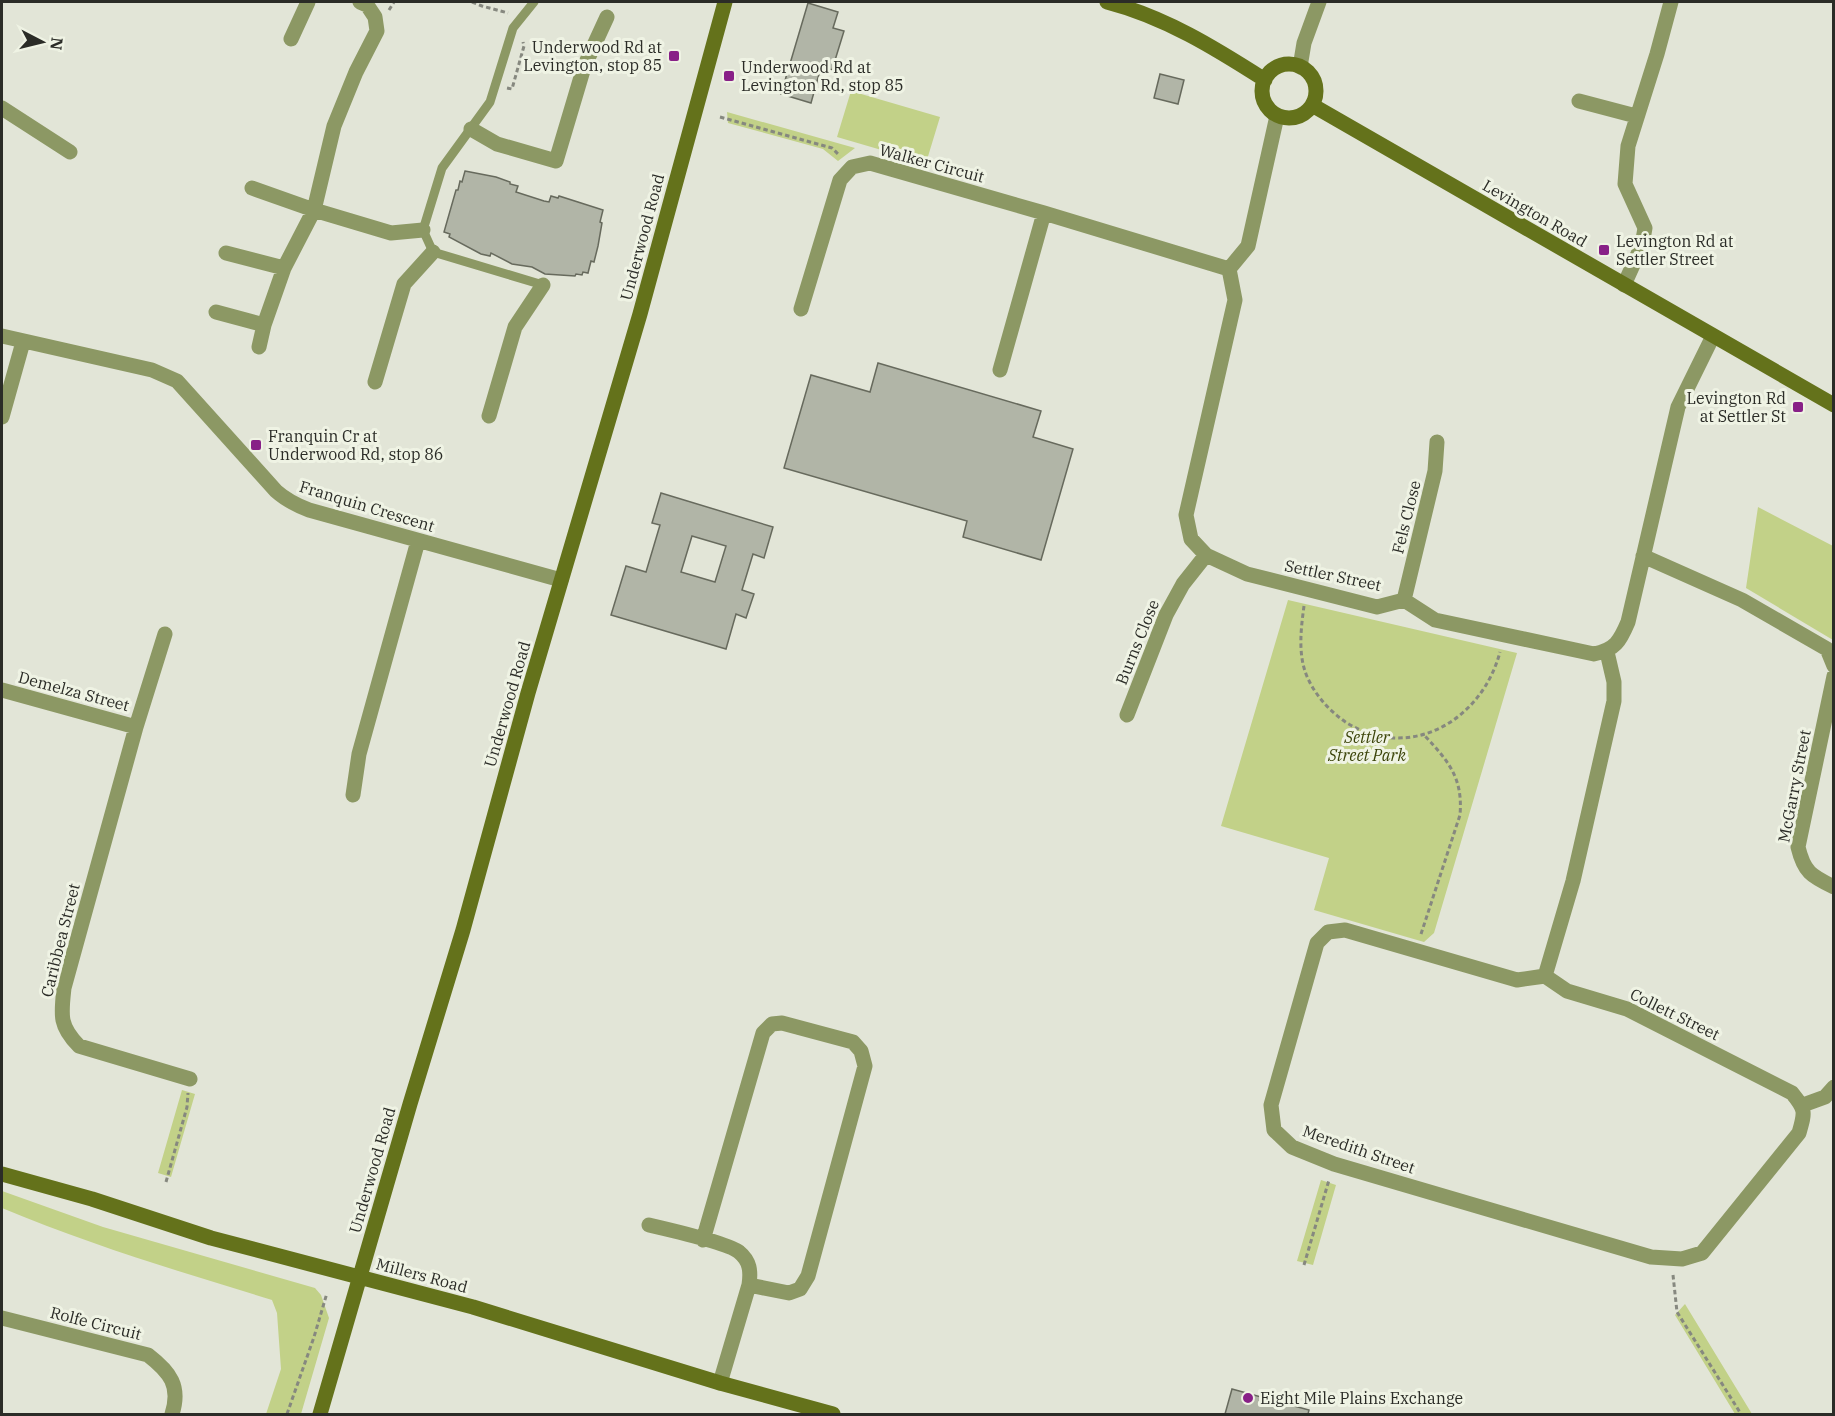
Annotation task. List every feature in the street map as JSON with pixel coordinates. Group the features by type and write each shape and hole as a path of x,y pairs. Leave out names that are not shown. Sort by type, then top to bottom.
{"street":[{"path":"291,39 309,2"},
{"path":"259,347 284,268 314,210 334,126 356,72 377,31 374,15 367,5 360,2"},
{"name":"Underwood Road","path":"320,1414 463,930 561,580 640,314 725,2"},
{"path":"1107,2 1162,20 1204,42 1265,80"},
{"path":"1300,67 1304,44 1319,2"},
{"path":"1624,285 1642,245 1645,228 1625,184 1628,146 1671,2"},
{"path":"471,129 497,144 556,161 584,67 608,17"},
{"path":"1280,66 1300,67 1307,71 1315,83 1316,90 1312,105 1297,117 1277,116 1264,100 1265,80 1274,69 1280,66"},
{"path":"1579,101 1636,117"},
{"name":"Levington Road","path":"1312,105 1833,405"},
{"path":"2,108 70,152"},
{"path":"1206,555 1191,539 1186,515 1235,300 1229,269 1248,246 1277,116"},
{"name":"Walker Circuit","path":"852,167 870,163 1229,269"},
{"path":"801,309 840,180 852,167"},
{"path":"252,188 314,210 391,233 423,230"},
{"path":"1000,369 1044,213"},
{"path":"375,382 404,284 433,252"},
{"path":"226,253 284,268"},
{"path":"489,416 515,327 543,285"},
{"path":"216,312 264,326"},
{"name":"Franquin Crescent","path":"2,336 166,375 177,381 284,499 309,510 561,580"},
{"path":"1404,600 1435,620 1594,654 1607,652 1620,639 1628,622 1677,407 1713,336"},
{"path":"2,417 23,342"},
{"name":"Fels Close","path":"1404,600 1435,471 1437,442"},
{"path":"353,795 358,754 418,541"},
{"name":"Settler Street","path":"1206,555 1247,574 1377,607 1404,600"},
{"name":"Burns Close","path":"1127,715 1166,615 1183,584 1206,555"},
{"path":"1643,556 1742,600 1827,649 1833,666"},
{"name":"Caribbea Street","path":"165,634 136,727 64,988 61,1015 66,1034 79,1046 190,1079"},
{"path":"1545,976 1573,882 1614,701 1614,682 1607,652"},
{"name":"McGarry Street","path":"1833,676 1798,847 1802,864 1811,876 1833,887"},
{"name":"Demelza Street","path":"2,690 136,727"},
{"name":"Meredith Street","path":"1545,976 1517,980 1345,930 1328,932 1317,943 1271,1105 1274,1130 1292,1147 1334,1164 1651,1257 1676,1259"},
{"name":"Collett Street","path":"1545,976 1567,991 1627,1010 1657,1024 1792,1093 1803,1106"},
{"path":"703,1240 763,1033 772,1024 782,1023 853,1042 861,1051 864,1066 808,1276 800,1289 789,1293 749,1285"},
{"path":"1676,1259 1702,1253 1799,1132 1803,1118 1803,1106 1825,1097 1833,1087"},
{"name":"Millers Road","path":"2,1174 92,1199 211,1238 473,1307 720,1383 833,1414"},
{"path":"649,1225 737,1250 748,1263 751,1273 749,1285 720,1383"},
{"name":"Rolfe Circuit","path":"2,1318 148,1356 166,1369 174,1388 175,1405 172,1414"}],"lane":[{"path":"534,2 513,28 490,102 442,168 423,230 433,252 543,285"}],"path":[{"path":"472,2 510,14 515,8"},
{"path":"720,117 832,148 852,167"},
{"path":"1306,589 1300,647 1306,673 1318,696 1336,716 1362,732 1391,739 1424,736 1451,722 1472,706 1488,682 1505,635"},
{"path":"1415,950 1460,815 1461,801 1453,771 1446,759 1424,736"},
{"path":"166,1182 187,1107 190,1079"},
{"path":"1304,1265 1334,1164"},
{"path":"1676,1259 1677,1312 1741,1414"},
{"path":"287,1414 315,1337 327,1293"}],"green space":[{"path":"851,91 940,117 926,163 837,137"},
{"path":"727,112 855,148 838,161 823,149 728,123"},
{"path":"1758,507 1833,546 1833,640 1746,588"},
{"name":"Settler Street Park","path":"1288,600 1517,653 1434,933 1424,942 1314,910 1329,858 1221,826"},
{"path":"182,1090 195,1094 171,1177 158,1173"},
{"path":"1321,1180 1336,1185 1313,1265 1297,1261"},
{"path":"2,1191 103,1227 315,1288 321,1295 329,1318 301,1414 266,1414 281,1369 277,1313 272,1300 136,1257 2,1208"},
{"path":"1685,1304 1752,1414 1735,1414 1675,1315"}],"building":[{"path":"808,3 838,12 833,28 844,31 832,70 821,67 811,103 781,94"},
{"path":"1160,74 1184,80 1178,104 1154,98"},
{"path":"465,171 510,182 518,186 516,192 544,201 549,202 551,196 558,198 559,196 603,210 598,246 594,262 591,261 588,273 583,272 582,275 576,274 575,276 545,274 532,267 512,264 491,253 490,256 481,254 449,237 450,234 444,232 456,190 458,190 460,181 462,182"},
{"path":"878,363 1041,411 1033,437 1073,449 1041,560 963,537 967,521 784,468 811,375 870,392"},
{"path":"661,493 773,527 764,558 753,554 742,590 754,594 746,618 736,614 726,649 611,615 626,566 646,572 660,525 652,523","holes":["692,536 726,546 715,582 681,572"]},
{"name":"Eight Mile Plains Exchange","path":"1232,1389 1309,1410 1308,1414 1225,1414"}],"place":[{"name":"Underwood Rd at Levington, stop 85","path":"674,56"},
{"name":"Underwood Rd at Levington Rd, stop 85","path":"729,76"},
{"name":"Levington Rd at Settler Street","path":"1604,250"},
{"name":"Levington Rd at Settler St","path":"1798,407"},
{"name":"Franquin Cr at Underwood Rd, stop 86","path":"256,445"},
{"name":"Eight Mile Plains Exchange","path":"1248,1398"}]}
